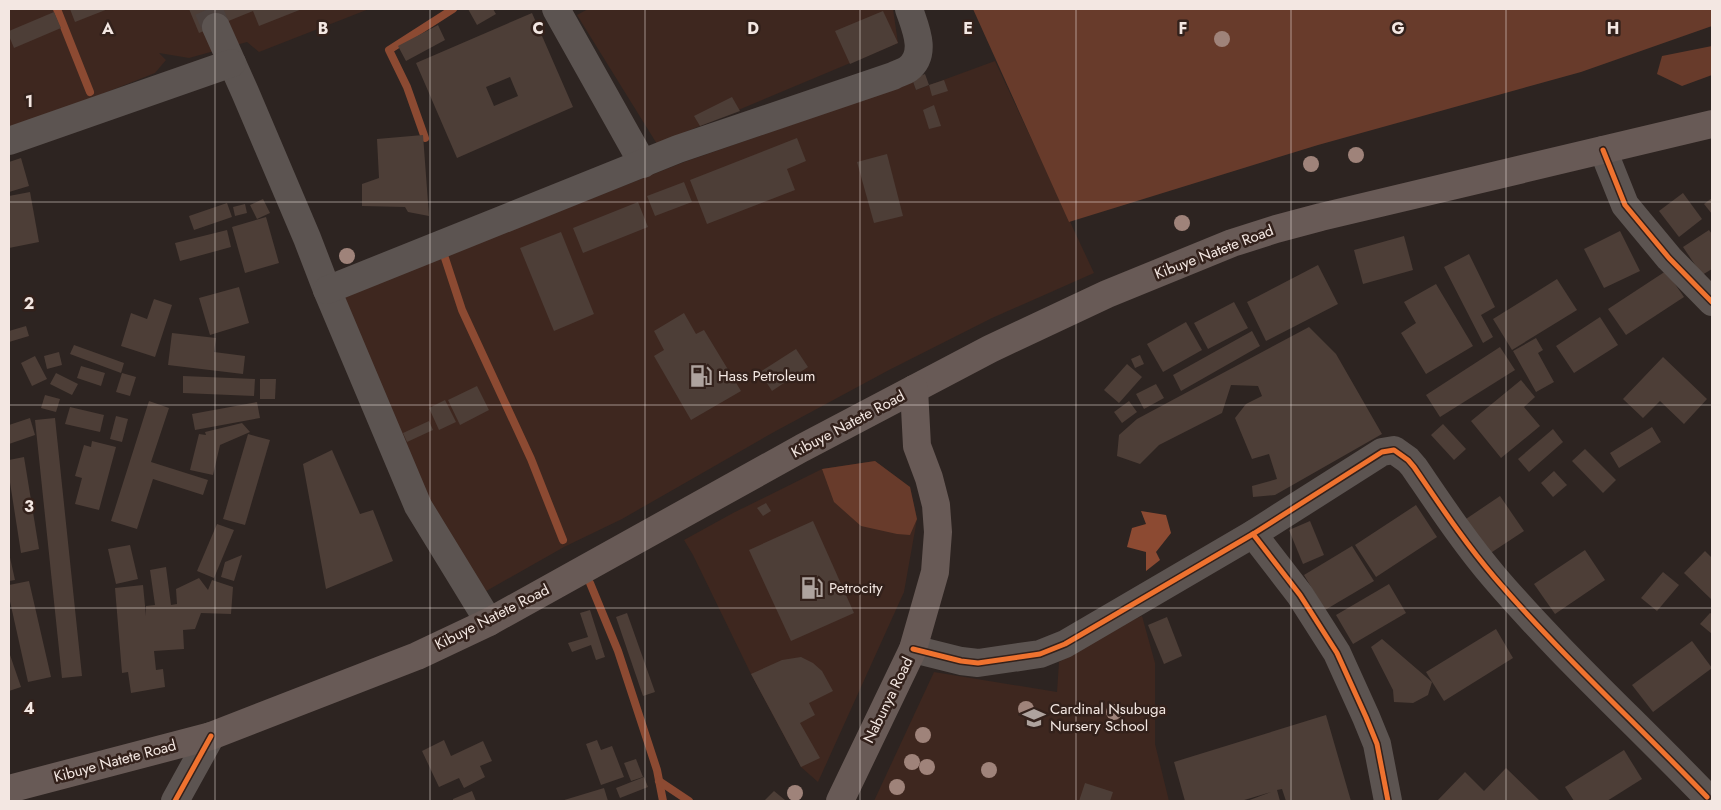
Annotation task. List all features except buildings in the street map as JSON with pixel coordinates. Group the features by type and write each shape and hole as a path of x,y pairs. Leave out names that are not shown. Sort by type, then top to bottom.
{"main road":[{"name":"Kibuye Natete Road","path":"9,789 210,736 418,656 488,622 802,448 990,349 1107,294 1232,244 1276,229 1321,217 1712,124"},
{"name":"Nabunya Road","path":"840,801 913,649 935,572 938,532 936,505 929,478 917,446 914,389"}],"street":[{"path":"556,9 642,164"},
{"path":"327,290 678,149 893,76 909,68 920,48 909,9"},
{"path":"216,27 307,238 418,506 488,622"},
{"path":"9,141 232,62"},
{"path":"1604,150 1625,205 1669,258 1712,302"},
{"path":"913,649 960,661 978,663 1040,654 1065,644 1253,534 1382,452 1394,450 1403,455 1414,467 1456,529 1494,577 1540,628 1708,797"},
{"path":"1253,534 1300,595 1337,653 1377,744 1388,801"},
{"path":"175,801 210,736"}],"shaded area":[{"path":"9,9 369,9 259,52 247,42 189,58 159,53 166,60 155,73 9,131"},
{"path":"588,9 893,9 898,43 657,144 577,15"},
{"path":"973,9 1712,9 1712,26 1581,72 1318,145 1069,222"},
{"path":"1712,46 1712,75 1682,86 1657,74 1662,56"},
{"path":"995,61 1094,273 992,318 889,370 774,432 622,519 564,547 467,602 342,297 684,162 831,111 912,79 916,90"},
{"path":"875,461 910,487 917,519 904,592 818,782 801,767 751,674 684,540 733,513 822,469"},
{"path":"875,461 910,487 917,519 910,535 861,526 834,502 822,469"},
{"path":"1141,511 1166,515 1171,533 1156,552 1160,560 1146,571 1146,552 1127,547 1132,528 1146,524"},
{"name":"Cardinal Nsubuga Nursery School","path":"1142,616 1155,663 1155,744 1169,801 874,801 934,672 1057,692 1059,662 1121,625"}],"waterway":[{"path":"57,9 90,92"},
{"path":"425,138 407,87 389,50 453,9"},
{"path":"442,249 462,310 531,459 563,540"},
{"path":"590,583 618,651 657,770 663,801"},
{"path":"659,781 689,801"}],"tunnel":[{"path":"208,9 216,27"}],"cycle path":[{"path":"1603,150 1625,205 1669,258 1712,302"},
{"path":"913,649 961,661 978,663 1040,654 1065,644 1253,534 1382,452 1394,450 1414,467 1473,551 1520,607 1707,797"},
{"path":"1253,534 1300,595 1337,653 1377,744 1388,801"},
{"path":"175,801 211,736"}],"place":[{"name":"Hass Petroleum","path":"701,376"},
{"name":"Petrocity","path":"812,588"},
{"name":"Cardinal Nsubuga Nursery School","path":"1034,718"}]}
